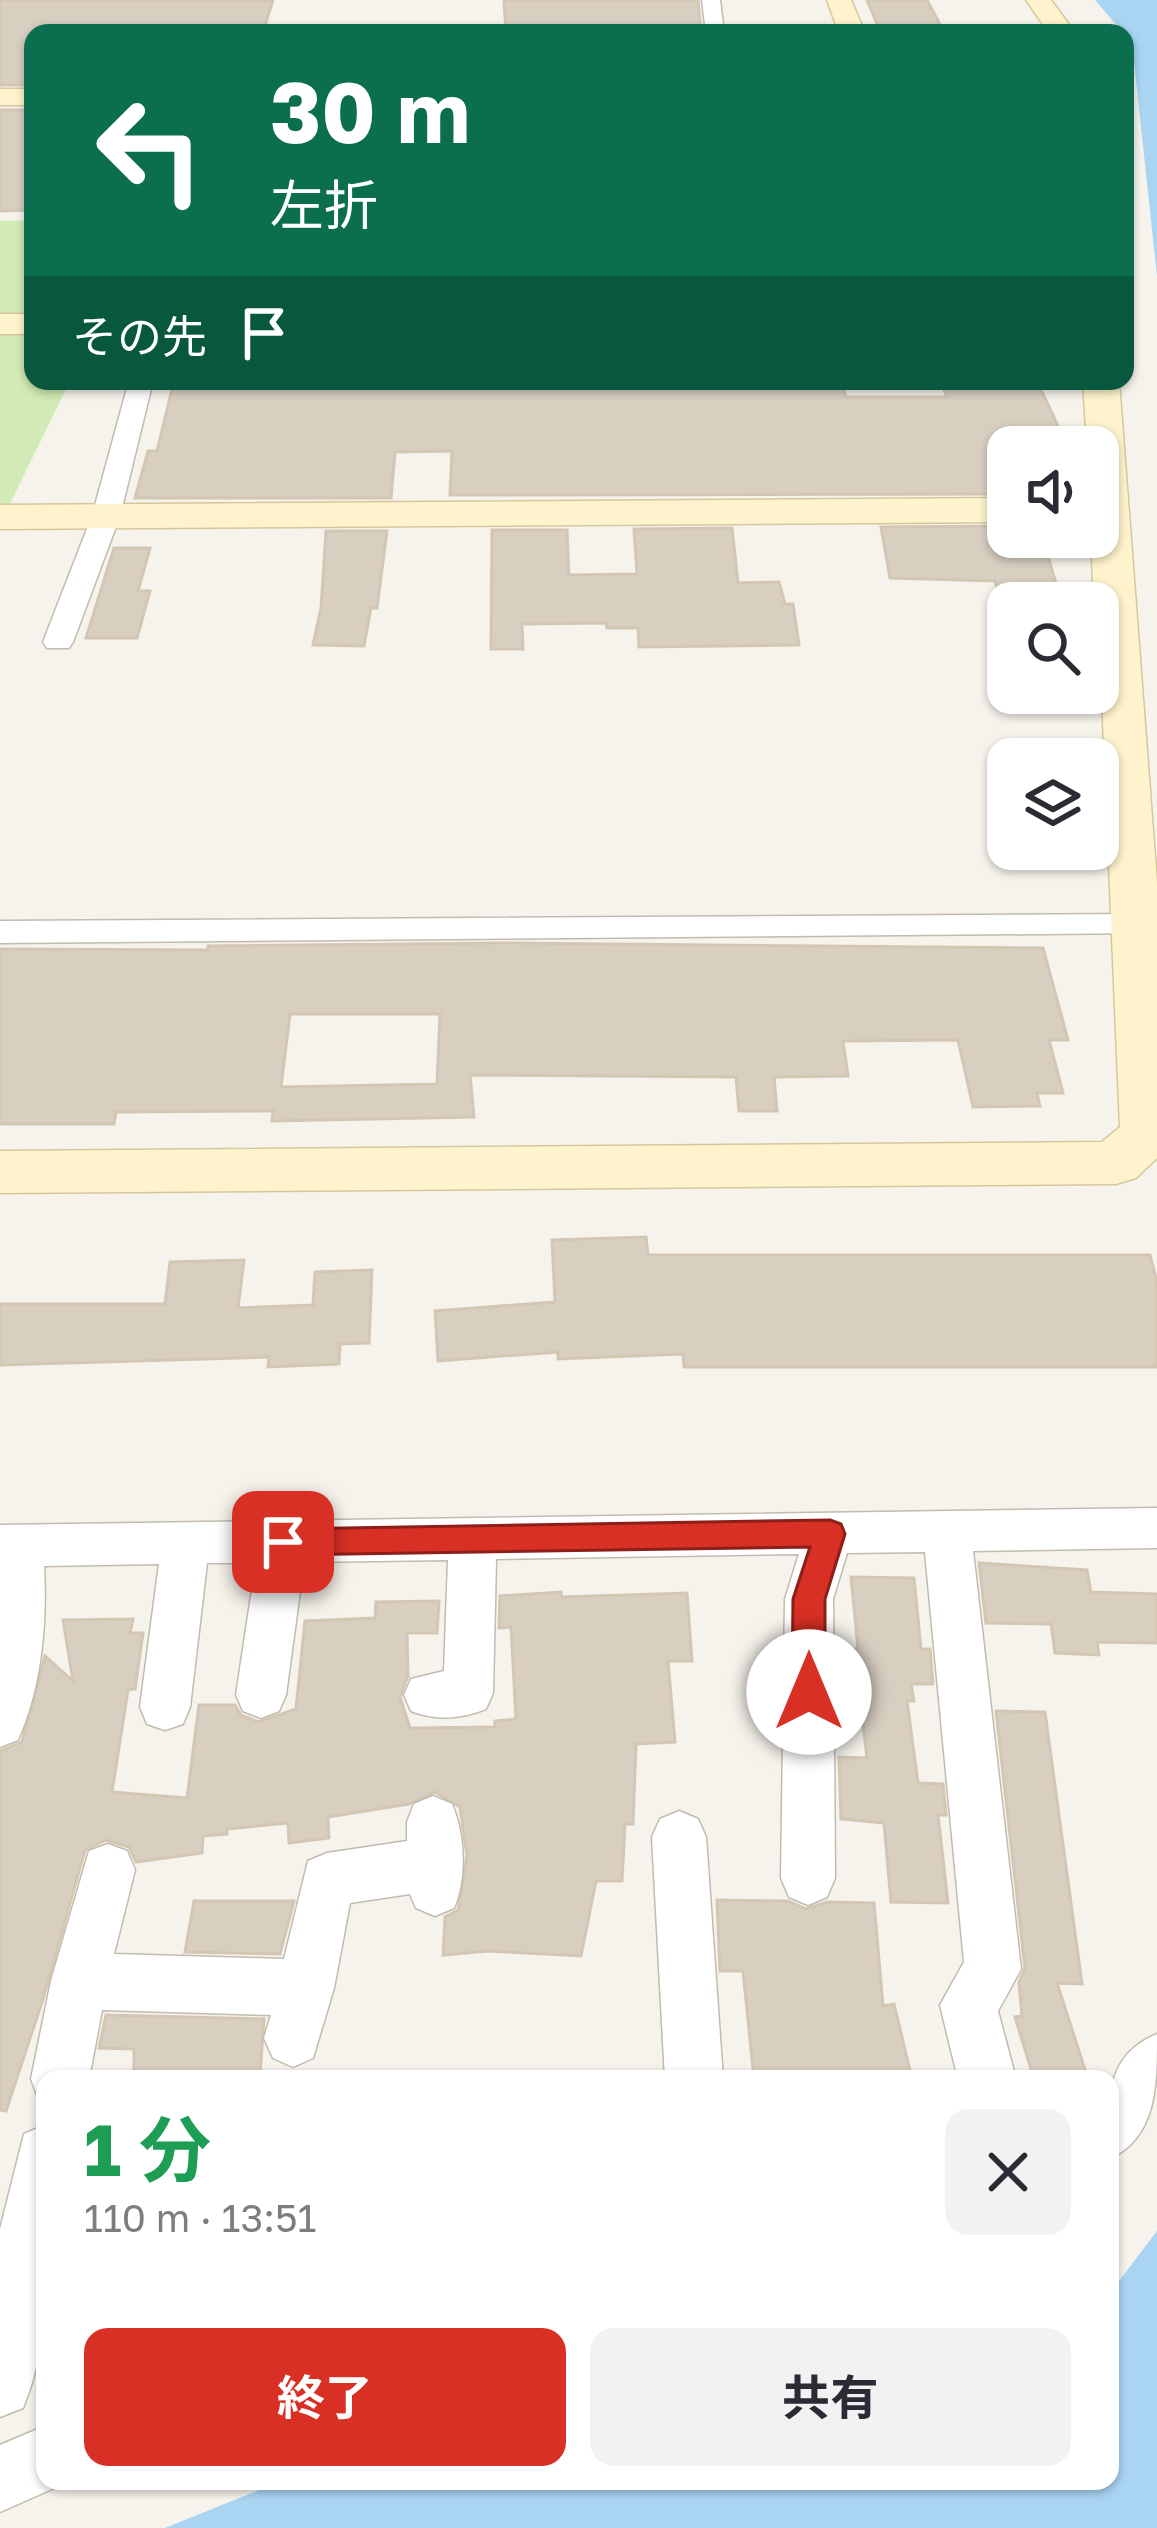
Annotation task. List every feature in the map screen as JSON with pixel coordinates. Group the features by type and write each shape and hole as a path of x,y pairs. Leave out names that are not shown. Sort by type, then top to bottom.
{"street":[{"path":"58,642 106,516 139,390"},
{"path":"1101,390 1102,426"},
{"path":"0,517 987,510"},
{"path":"0,1172 1081,1167 1146,1154 1135,926 1107,558"},
{"path":"0,932 1135,926"},
{"path":"0,1724 22,1623 10,1545 1157,1528"},
{"path":"947,1532 994,1969 968,2006 986,2070"},
{"path":"808,1878 809,1599 830,1534"},
{"path":"466,1694 473,1539"},
{"path":"261,1695 283,1542"},
{"path":"165,1707 185,1543"},
{"path":"680,1837 693,2070"},
{"path":"79,1981 300,2013 327,1880 434,1858"},
{"path":"62,2070 108,1870"},
{"path":"1119,2117 1157,2063"},
{"path":"0,2385 36,2202"},
{"path":"0,2479 36,2462"}],"green space":[{"path":"24,220 24,390 66,390 0,524 0,221"}],"water":[{"path":"1095,0 1157,0 1157,276 1134,24 1116,24"},
{"path":"1157,2231 1157,2528 165,2528 259,2490 1119,2490 1119,2281"}],"building":[{"path":"0,0 273,0 266,24 24,24 24,85 0,85"},
{"path":"504,0 698,0 700,24 505,24"},
{"path":"867,0 927,0 940,24 877,24"},
{"path":"0,110 24,110 24,210 0,211"},
{"path":"172,390 844,390 846,397 947,397 944,390 1041,390 1058,426 987,426 987,494 450,495 452,451 395,452 391,498 135,498 148,451 157,451"},
{"path":"987,526 987,558 1048,558 1056,582 890,578 881,527"},
{"path":"732,528 738,583 779,582 785,604 793,604 799,645 639,647 638,628 607,628 606,623 522,624 523,649 491,649 492,530 567,530 569,575 637,574 634,529"},
{"path":"326,531 387,531 377,608 371,608 364,646 313,645 321,608"},
{"path":"114,548 150,548 138,591 150,591 137,638 86,638"},
{"path":"501,943 1043,948 1068,1040 1049,1040 1063,1093 1037,1093 1040,1106 973,1107 958,1040 843,1041 848,1076 774,1077 777,1111 739,1111 736,1077 470,1075 474,1117 272,1121 273,1111 116,1112 114,1124 0,1124 0,949 208,950 208,946","holes":["290,1014 440,1014 437,1084 281,1087"]},
{"path":"646,1237 648,1255 1150,1255 1157,1282 1157,1367 684,1367 683,1354 558,1359 558,1352 438,1361 435,1311 555,1302 552,1240"},
{"path":"244,1260 238,1308 313,1305 315,1272 372,1270 369,1343 340,1344 339,1364 268,1367 269,1357 0,1365 0,1304 165,1304 170,1262"},
{"path":"979,1563 1087,1570 1091,1592 1157,1594 1157,1643 1097,1642 1099,1655 1055,1653 1051,1624 986,1623"},
{"path":"851,1577 914,1578 921,1649 930,1649 933,1684 911,1684 914,1701 907,1701 918,1783 943,1784 946,1815 938,1815 948,1903 891,1902 884,1823 841,1819 839,1757 867,1758"},
{"path":"561,1592 562,1597 687,1593 692,1661 668,1661 675,1742 636,1744 633,1824 625,1824 622,1881 596,1881 581,1956 488,1951 443,1955 445,1917 458,1910 467,1856 460,1807 435,1792 409,1804 328,1817 329,1838 289,1843 288,1823 227,1829 227,1834 203,1836 202,1853 136,1862 129,1847 106,1840 85,1850 43,1999 6,2111 0,2110 0,1751 22,1742 45,1656 73,1681 63,1620 133,1619 130,1633 143,1633 135,1689 128,1690 112,1792 187,1798 199,1705 235,1705 241,1715 259,1722 296,1709 305,1621 375,1618 376,1602 439,1601 437,1633 407,1633 408,1676 400,1697 410,1728 495,1727 495,1721 516,1719 511,1627 499,1628 500,1596"},
{"path":"996,1711 1045,1712 1082,1984 1057,1983 1085,2070 1031,2070 1015,2017 1022,2016 1019,1982 1025,1968"},
{"path":"717,1900 788,1901 806,1909 827,1902 874,1903 883,2006 894,2004 910,2070 753,2070 743,1971 720,1971"},
{"path":"194,1901 294,1901 280,1954 185,1952"},
{"path":"106,2015 264,2019 260,2070 134,2070 134,2049 99,2048"}],"route":[{"path":"283,1542 830,1534 809,1599 809,1692"}]}
